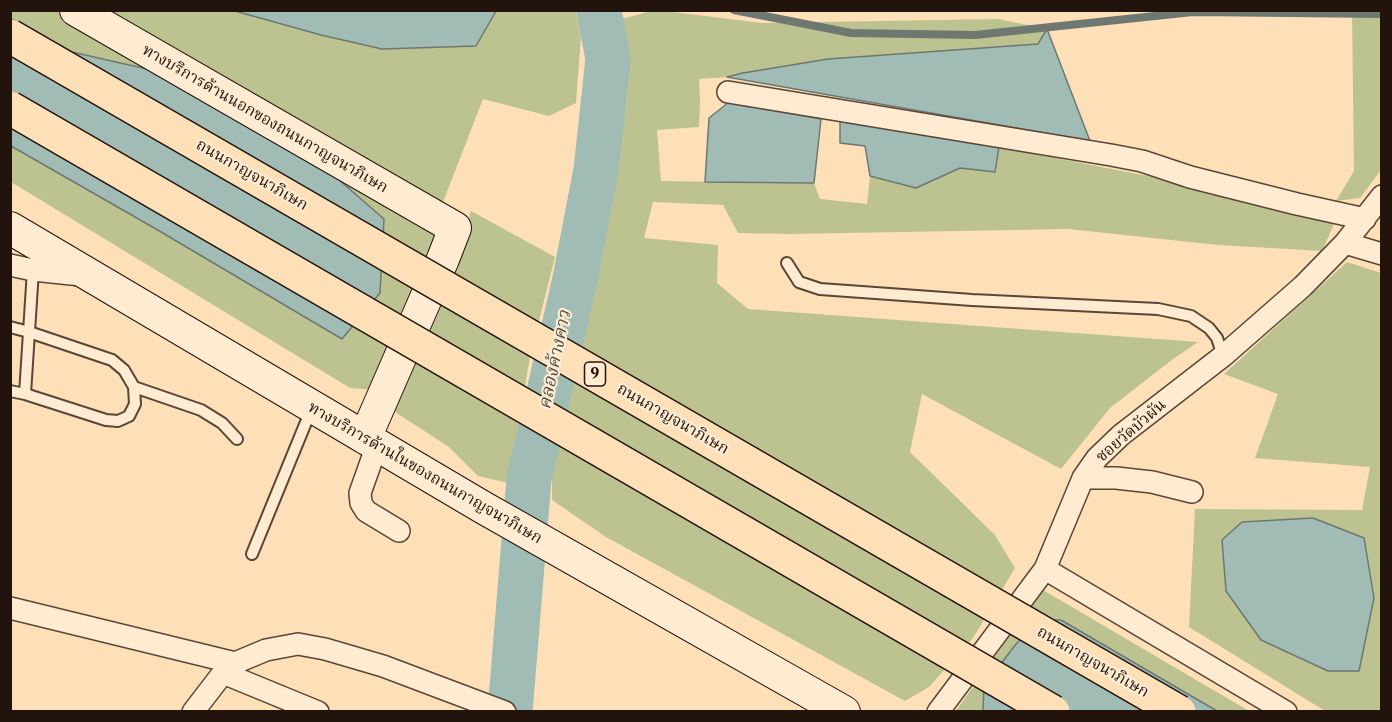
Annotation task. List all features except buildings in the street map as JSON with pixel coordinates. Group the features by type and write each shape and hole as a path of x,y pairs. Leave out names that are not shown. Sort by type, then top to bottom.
{"highway":[{"name":"ถนนกาญจนาภิเษก","path":"10,36 1179,711"},
{"path":"10,108 1053,711"}],"main road":[{"name":"ทางบริการด้านนอกของถนนกาญจนาภิเษก","path":"76,10 455,228 371,442"},
{"name":"ทางบริการด้านในของถนนกาญจนาภิเษก","path":"10,228 484,508 835,709"}],"street":[{"path":"728,92 1142,161 1190,177 1365,219"},
{"name":"ซอยวัดบัวผัน","path":"938,711 1045,569 1083,478 1097,458 1121,435 1223,356 1303,286 1345,243 1382,196"},
{"path":"1345,243 1382,254"},
{"path":"10,265 33,270 93,276"},
{"path":"371,442 360,493 361,503 366,511 399,531"},
{"path":"1083,478 1116,477 1152,482 1192,492"},
{"path":"1045,569 1286,711"},
{"path":"10,609 229,668 318,711"},
{"path":"193,711 229,668 266,650 298,644 325,649 383,666 505,711"}],"lane":[{"path":"787,263 799,282 820,289 972,300 1158,309 1191,316 1209,328 1217,338 1223,356"},
{"path":"25,394 33,270"},
{"path":"10,327 112,360 124,370 134,387 135,404 129,416 118,421 106,420 10,391"},
{"path":"134,387 201,410 222,423 237,439"},
{"path":"252,554 313,407"}],"green space":[{"path":"657,10 762,23 998,19 1047,29 1038,44 828,59 727,77 699,79 699,127 657,130 661,181 814,183 820,199 867,204 870,176 916,188 960,168 995,172 999,147 1173,181 1335,222 1322,251 1218,245 1068,229 738,233 723,205 653,202 644,238 718,245 717,283 748,309 1198,342 1110,408 1061,469 922,394 910,452 995,535 1015,568 973,638 929,687 905,701 606,537 552,500 552,446 585,320 582,287 597,216 622,58 618,20"},
{"path":"10,11 235,11 382,49 476,46 496,11 576,11 581,36 576,103 549,116 483,99 443,202 436,245 375,390 350,388 11,182"},
{"path":"1352,11 1381,11 1381,170 1360,198 1336,201 1354,171"},
{"path":"471,211 555,257 530,357 518,427 513,484 478,476 449,447 392,410 456,258"},
{"path":"1347,262 1381,273 1381,711 1325,711 1189,627 1195,509 1362,510 1370,467 1255,458 1278,394 1224,374"},
{"path":"1043,590 1249,711 955,712"}],"water":[{"path":"235,11 496,11 476,46 382,49"},
{"path":"11,19 72,52 213,84 313,152 338,179 384,219 380,293 342,339 11,146"},
{"path":"1047,29 1090,141 727,77 828,59 1038,44"},
{"path":"729,102 821,119 814,183 705,182 709,118"},
{"path":"840,118 999,147 995,172 960,168 916,188 870,176 865,146 840,143"},
{"path":"1313,518 1364,538 1374,598 1359,671 1328,671 1261,640 1226,591 1222,540 1242,522"},
{"path":"1041,620 1061,620 1217,711 985,712 983,710 984,686 1016,644"}],"waterway":[{"name":"คลองค้างคาว","path":"510,712 529,479 575,279 596,170 608,59 599,10"},
{"path":"734,10 851,33 975,35 1193,12 1382,14"}]}
